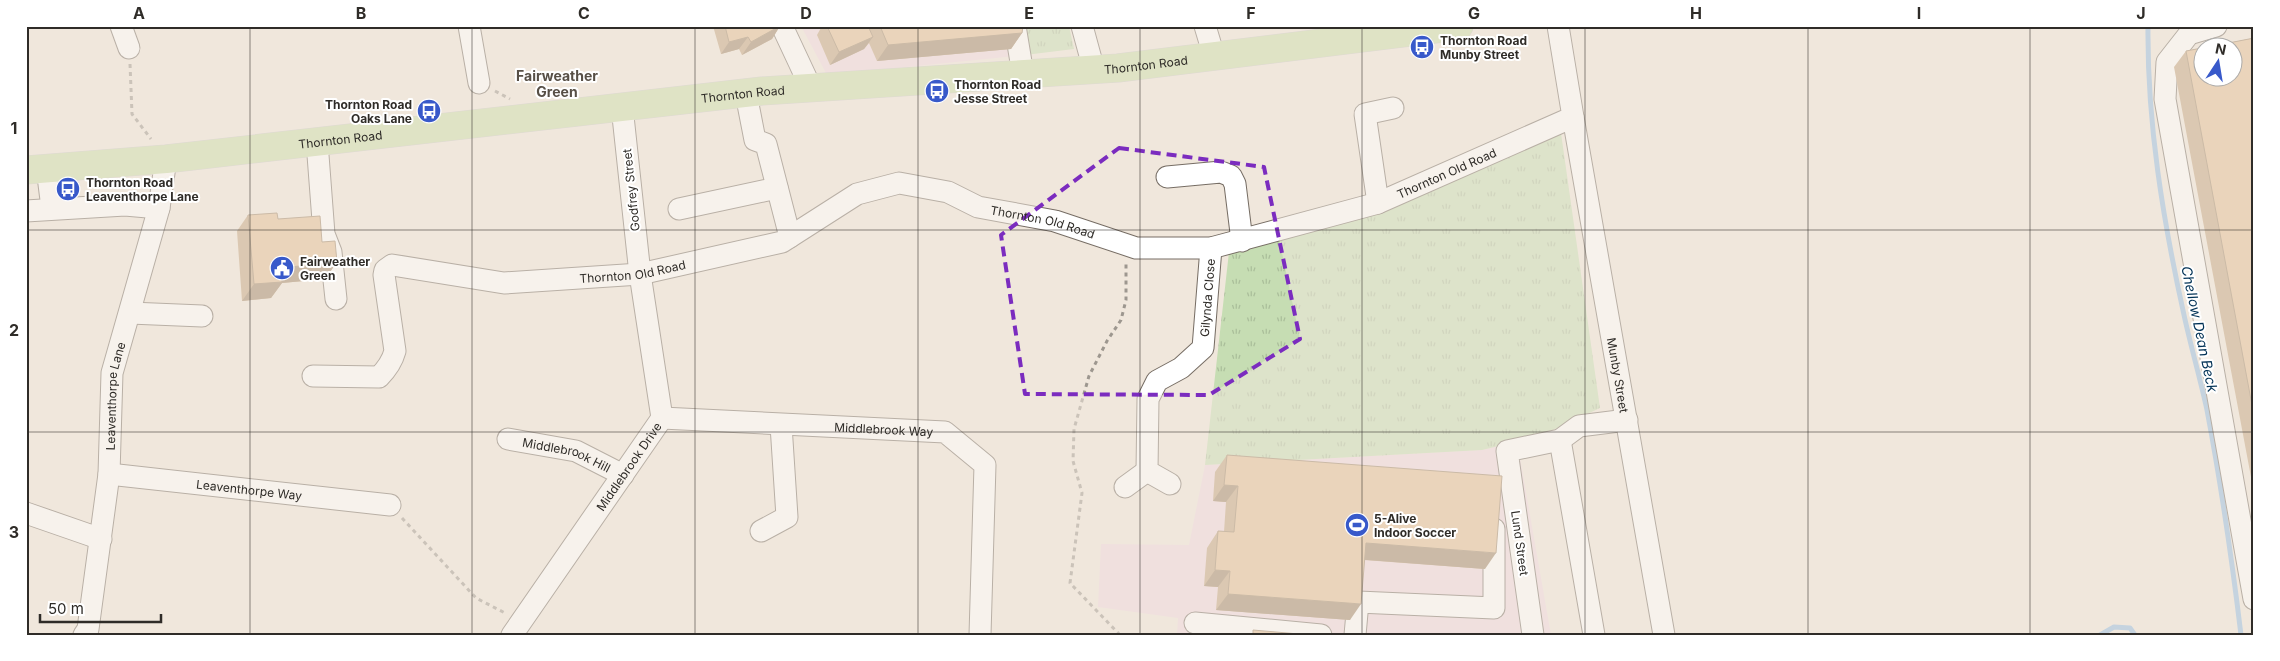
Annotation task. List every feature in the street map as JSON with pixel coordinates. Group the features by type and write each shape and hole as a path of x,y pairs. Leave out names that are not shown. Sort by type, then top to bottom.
{"main road":[{"name":"Thornton Road","path":"37,169 166,160 746,94 811,88 1094,70 1214,56 1394,30 1459,26"}],"street":[{"path":"121,26 129,48"},
{"path":"469,26 479,83"},
{"path":"782,26 811,88"},
{"path":"1015,26 1023,74"},
{"path":"1082,26 1094,70"},
{"path":"1205,26 1214,56"},
{"path":"1558,26 1573,117"},
{"path":"2216,26 2189,34 2166,62 2165,99 2254,599"},
{"path":"746,94 756,140 766,144 790,237"},
{"name":"Godfrey Street","path":"622,107 640,274"},
{"path":"1378,203 1365,114 1393,108"},
{"name":"Thornton Old Road","path":"313,376 379,377 393,359 395,351 384,275 385,270 392,265 504,283 640,274 782,242 857,194 899,183 948,192 978,207 1055,221 1136,248 1210,248 1242,241 1378,203 1573,117"},
{"name":"Munby Street","path":"1573,117 1664,635"},
{"path":"317,142 324,234 331,252 336,299"},
{"name":"Leaventhorpe Lane","path":"84,635 88,629 109,474 112,373 158,208 166,160"},
{"path":"37,169 52,208"},
{"path":"1166,177 1221,172 1231,176 1235,184 1242,241"},
{"path":"679,209 777,188"},
{"path":"26,211 125,205 158,208"},
{"name":"Gilynda Close","path":"1147,471 1148,399 1157,381 1181,368 1203,348 1210,248"},
{"name":"Middlebrook Drive","path":"516,628 662,418 640,274"},
{"path":"130,313 202,316"},
{"name":"Middlebrook Way","path":"662,418 945,432 985,465 980,635"},
{"path":"1594,635 1560,440 1579,426 1627,420"},
{"path":"761,531 787,517 781,425"},
{"name":"Middlebrook Hill","path":"508,439 576,451 623,475"},
{"name":"Lund Street","path":"1533,635 1507,451 1560,440"},
{"path":"1125,487 1147,471 1170,484"},
{"name":"Leaventhorpe Way","path":"109,474 390,505"},
{"path":"1355,635 1358,602 1494,608 1493,486 1512,481"},
{"path":"26,513 101,539"},
{"path":"1195,623 1223,630 1322,635"}],"path":[{"path":"129,48 132,114 166,160"},
{"path":"1120,635 1070,583 1082,493 1073,461 1074,429 1089,376 1107,341 1121,320 1126,300 1128,245"},
{"path":"390,505 476,598 516,628"}],"highlighted area":[{"path":"1119,148 1264,167 1300,339 1209,395 1025,394 1001,235"}],"shaded area":[{"path":"801,26 1017,26 1025,55 827,75"},
{"path":"1517,441 1551,635 1177,635 1178,618 1098,607 1101,544 1189,545 1205,465 1482,450"}],"green space":[{"path":"1017,26 1069,26 1074,49 1025,55"},
{"path":"1561,133 1600,408 1540,436 1482,450 1205,465 1229,252"}],"building":[{"path":"725,26 780,26 751,42 748,37 729,42"},
{"path":"827,26 868,26 873,37 839,52"},
{"path":"880,26 1023,26 1022,33 888,45"},
{"path":"2254,38 2254,416 2193,88 2242,88 2242,40"},
{"path":"2192,50 2192,83 2186,51"},
{"path":"277,213 278,219 320,216 322,242 335,241 337,262 281,268 282,282 254,284 248,215"},
{"name":"5-Alive Indoor Soccer","path":"1227,455 1502,476 1496,553 1366,543 1361,604 1228,594 1230,571 1215,570 1218,531 1234,532 1238,486 1224,485"},
{"path":"1253,630 1310,635 1253,635"}],"waterway":[{"name":"Chellow Dean Beck","path":"2148,26 2150,99 2163,207 2176,279 2207,410 2226,522 2241,635"},
{"path":"2100,635 2114,627 2130,628 2135,635"}],"place":[{"name":"Thornton Road Munby Street","path":"1422,47"},
{"name":"Thornton Road Jesse Street","path":"937,91"},
{"name":"Thornton Road Oaks Lane","path":"429,111"},
{"name":"Thornton Road Leaventhorpe Lane","path":"68,189"},
{"name":"Fairweather Green","path":"282,268"},
{"name":"5-Alive Indoor Soccer","path":"1357,525"}],"district":[{"name":"Fairweather Green","path":"557,84"}]}
